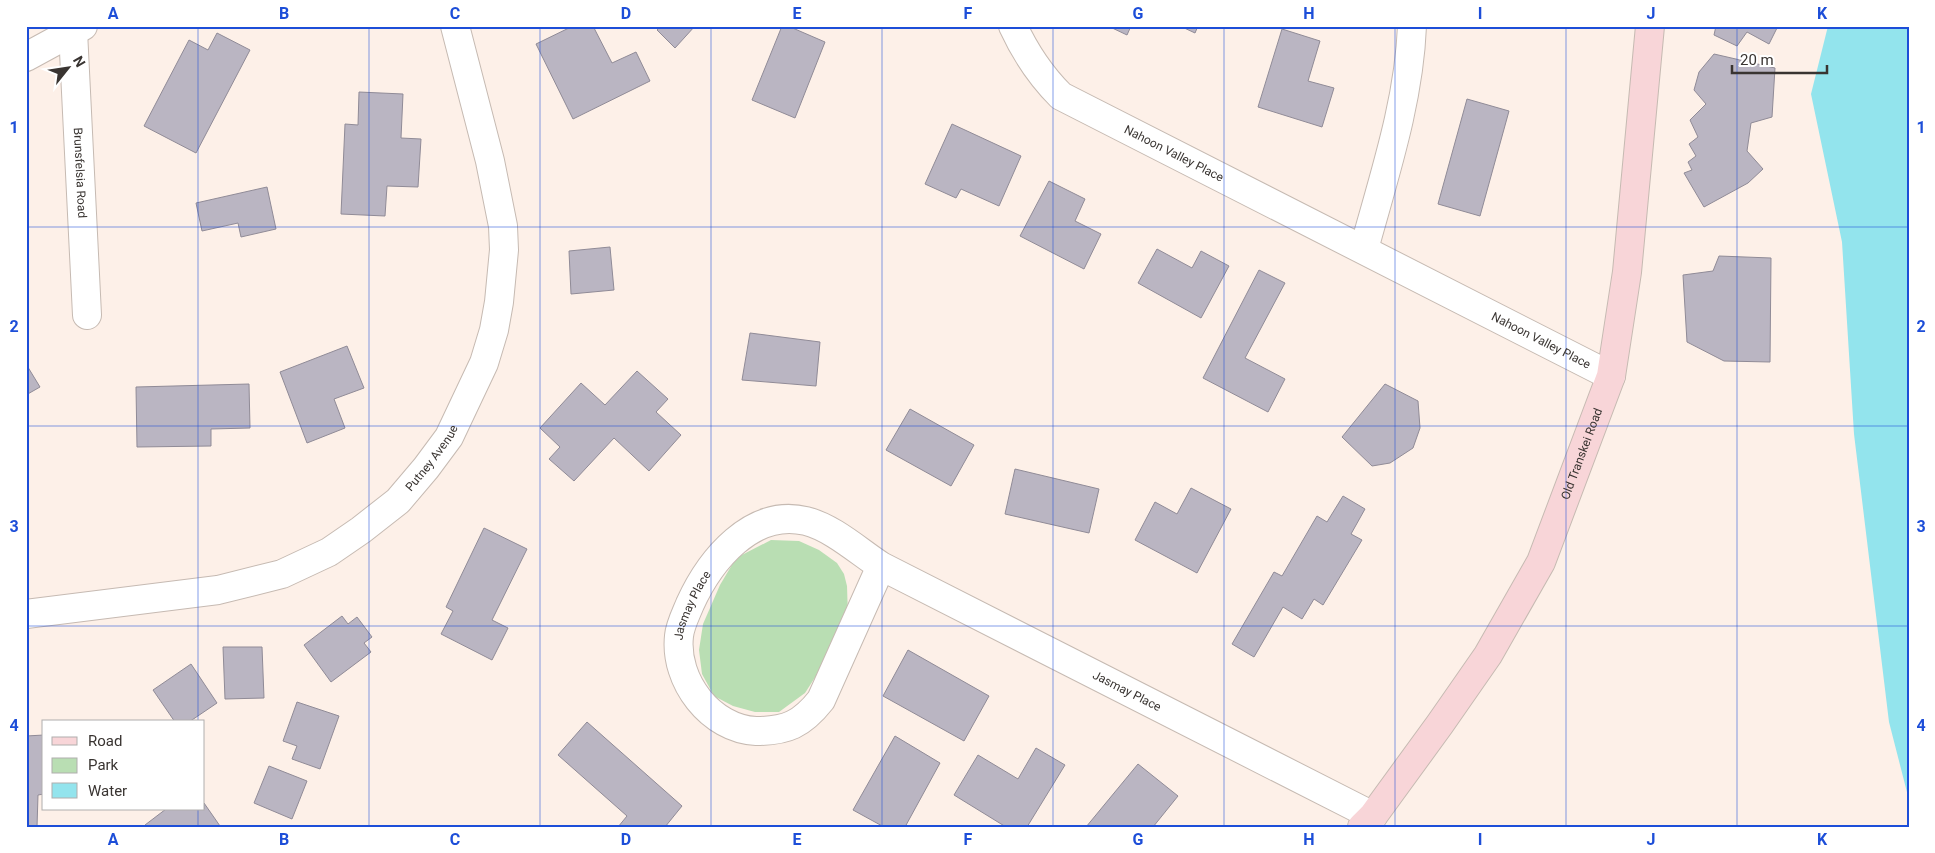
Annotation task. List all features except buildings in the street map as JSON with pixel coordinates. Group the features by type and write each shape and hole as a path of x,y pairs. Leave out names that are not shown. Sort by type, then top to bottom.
{"main road":[{"name":"Old Transkei Road","path":"1367,821 1440,724 1488,655 1528,587 1541,562 1610,376 1627,272 1650,26"}],"street":[{"name":"Putney Avenue","path":"26,614 218,590 282,574 328,552 361,530 398,501 449,437 484,363 494,330 504,250 503,226 492,169 455,26"},
{"name":"Nahoon Valley Place","path":"1013,26 1040,72 1061,96 1610,376"},
{"path":"1364,249 1402,106 1411,57 1412,26"},
{"name":"Brunsfelsia Road","path":"26,57 78,29 87,315"},
{"name":"Jasmay Place","path":"881,566 821,700 799,723 771,731 738,729 711,714 700,701 683,669 679,652 679,635 683,619 696,592 713,564 736,539 756,526 773,520 807,522 833,533 881,566 1367,821"}],"green space":[{"path":"771,540 799,541 819,550 837,563 844,574 847,586 848,616 830,654 805,693 779,712 755,712 733,706 714,696 702,674 699,650 703,624 720,585 736,558"}],"water":[{"path":"1828,26 1909,26 1909,800 1889,722 1854,434 1842,242 1811,94"}]}
